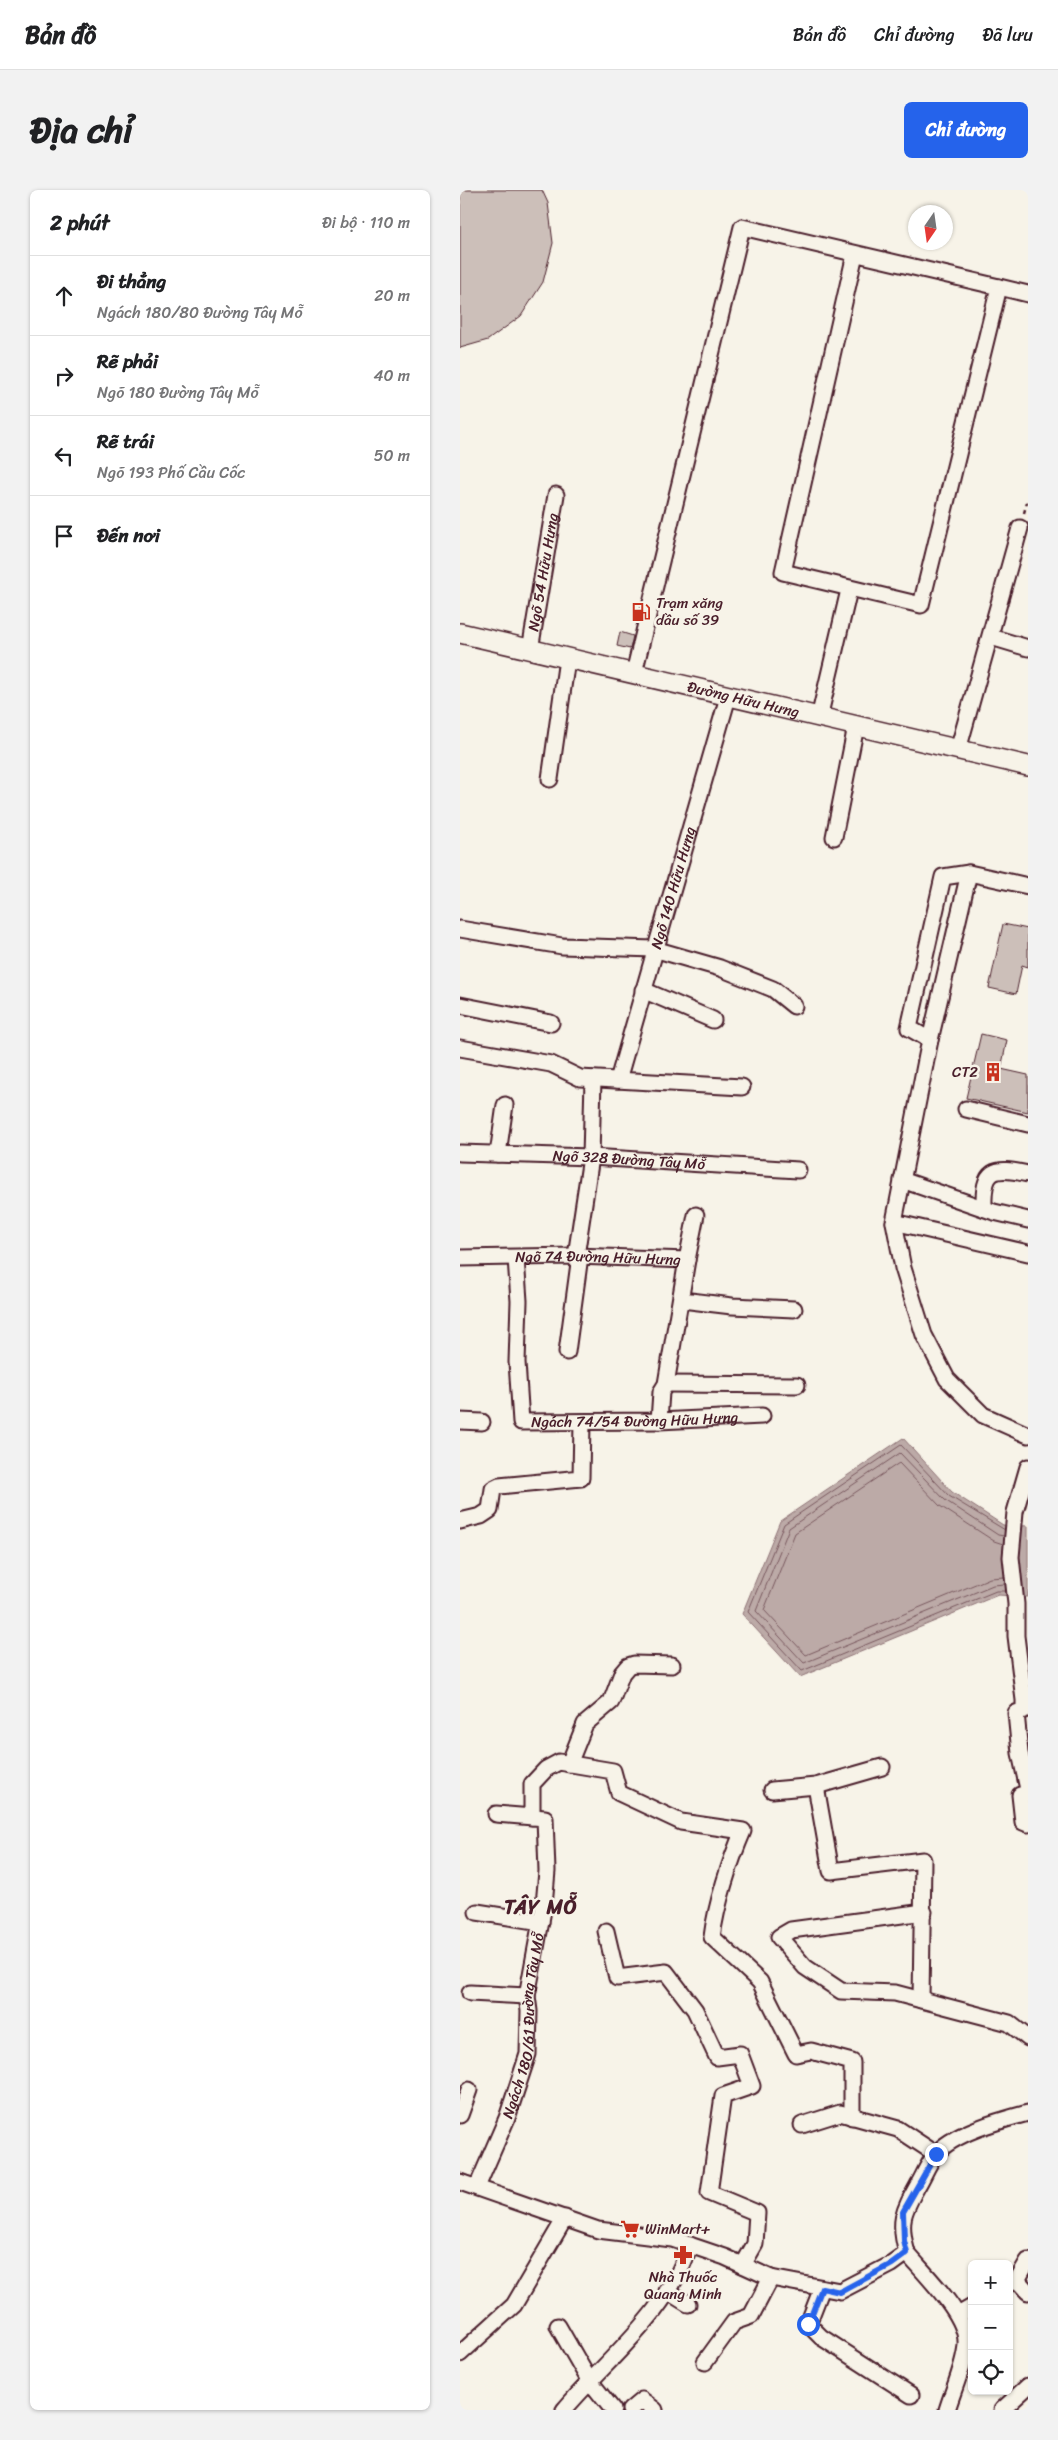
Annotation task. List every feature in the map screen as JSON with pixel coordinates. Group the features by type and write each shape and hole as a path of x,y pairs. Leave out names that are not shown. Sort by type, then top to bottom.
{"main road":[{"name":"Đường Hữu Hưng","path":"460,633 1028,766"}],"street":[{"path":"634,673 742,228 1028,294"},
{"path":"856,254 783,572 849,590 921,605 999,287"},
{"name":"Ngõ 54 Hữu Hưng","path":"530,650 556,495"},
{"path":"958,750 1020,528"},
{"path":"819,718 849,590"},
{"path":"991,637 1028,648"},
{"path":"550,779 568,659"},
{"name":"Ngõ 140 Hữu Hưng","path":"618,1080 728,696"},
{"path":"834,837 856,726"},
{"path":"930,1040 909,1028 943,877 970,873 1028,886"},
{"path":"970,873 930,1040 894,1222 903,1268 924,1336 947,1379 983,1414 1028,1435"},
{"path":"460,929 562,946 654,949 720,968 773,989 794,1006"},
{"path":"921,970 945,975"},
{"path":"643,990 713,1020"},
{"path":"460,1005 551,1023"},
{"path":"460,1048 550,1064 580,1078 742,1087"},
{"path":"567,1352 591,1157 593,1079"},
{"path":"498,1154 505,1105"},
{"path":"966,1109 1028,1124"},
{"name":"Ngõ 328 Đường Tây Mỗ","path":"460,1153 591,1157 798,1170"},
{"path":"984,1208 987,1180 997,1170 1028,1174"},
{"path":"902,1180 984,1208 1028,1220"},
{"path":"688,1260 696,1215"},
{"path":"894,1222 1028,1252"},
{"name":"Ngõ 74 Đường Hữu Hưng","path":"460,1258 578,1256 688,1260 666,1384 661,1392 659,1421"},
{"name":"Ngách 74/54 Đường Hữu Hưng","path":"516,1258 519,1301 517,1362 521,1422 659,1421 762,1416"},
{"path":"682,1300 732,1306 794,1309"},
{"path":"666,1384 797,1385"},
{"path":"460,1421 482,1422"},
{"path":"460,1521 481,1516 490,1510 493,1490 499,1486 582,1478 582,1422"},
{"path":"1028,1467 1015,1512 1011,1557 1016,1604 1016,1636 1026,1700 1024,1710 1016,1713 1020,1753 1028,1789"},
{"path":"569,1764 585,1724 611,1702 622,1673 628,1666 634,1664 672,1665"},
{"path":"496,1814 532,1817 532,1784 546,1769 559,1762 613,1771 618,1793 681,1822 744,1831 734,1852 714,1921 712,1937 760,1982 796,2054 811,2051 852,2062 852,2117"},
{"path":"772,1790 816,1786 882,1768"},
{"path":"816,1786 831,1870 923,1860 924,1912 920,2000"},
{"path":"1028,1794 1020,1795 1023,1822 1028,1824"},
{"name":"Ngách 180/61 Đường Tây Mỗ","path":"477,2187 507,2118 528,2054 529,2011 527,1996 541,1922 548,1871 545,1818 532,1817"},
{"path":"476,1912 541,1922"},
{"path":"924,1912 791,1930 779,1937 805,1967 841,1991 895,1993 1009,2023 1028,2038"},
{"path":"606,1931 617,1978 666,1972 695,2010 717,2057 740,2054 752,2086 723,2096 709,2193 757,2213 756,2244 743,2265"},
{"path":"470,1992 527,1996"},
{"path":"460,2114 469,2090"},
{"path":"802,2126 840,2113 898,2130 936,2154"},
{"path":"947,2410 966,2345 966,2330 958,2315 907,2253 904,2241 903,2212 936,2154 960,2137 991,2122 1028,2113"},
{"path":"460,2182 598,2230 672,2239 743,2265 771,2278 840,2292 892,2264 907,2253"},
{"path":"460,2354 514,2305 565,2218"},
{"path":"564,2410 589,2380 652,2314 684,2266 690,2245"},
{"path":"1028,2261 1013,2282 1028,2292"},
{"path":"705,2362 734,2322 751,2316 771,2278"},
{"path":"822,2288 808,2324 821,2337 911,2395"},
{"path":"667,2291 688,2304"},
{"path":"958,2315 968,2309"},
{"path":"558,2326 589,2380 613,2410"},
{"path":"1002,2410 1028,2386"},
{"path":"630,2410 642,2400 658,2406"}],"water":[{"path":"903,1438 952,1492 1003,1525 1028,1526 1028,1597 998,1595 800,1677 742,1614 780,1521"}],"building":[{"path":"460,190 542,190 548,203 553,243 543,282 521,316 488,340 460,348"},
{"path":"620,632 633,636 630,649 617,646"},
{"path":"1003,924 1028,929 1028,967 1022,965 1016,994 989,988"},
{"name":"CT2","path":"981,1034 1007,1040 1001,1069 1028,1075 1028,1112 966,1098"}],"place":[{"name":"Trạm xăng dầu số 39","path":"641,612"},
{"name":"CT2","path":"993,1072"},
{"name":"WinMart+","path":"630,2229"},
{"name":"Nhà Thuốc Quang Minh","path":"683,2255"}],"district":[{"name":"TÂY MỖ","path":"541,1907"}],"route":[{"path":"808,2324 822,2288 840,2292 892,2264 907,2253 904,2241 903,2212 936,2154"}]}
